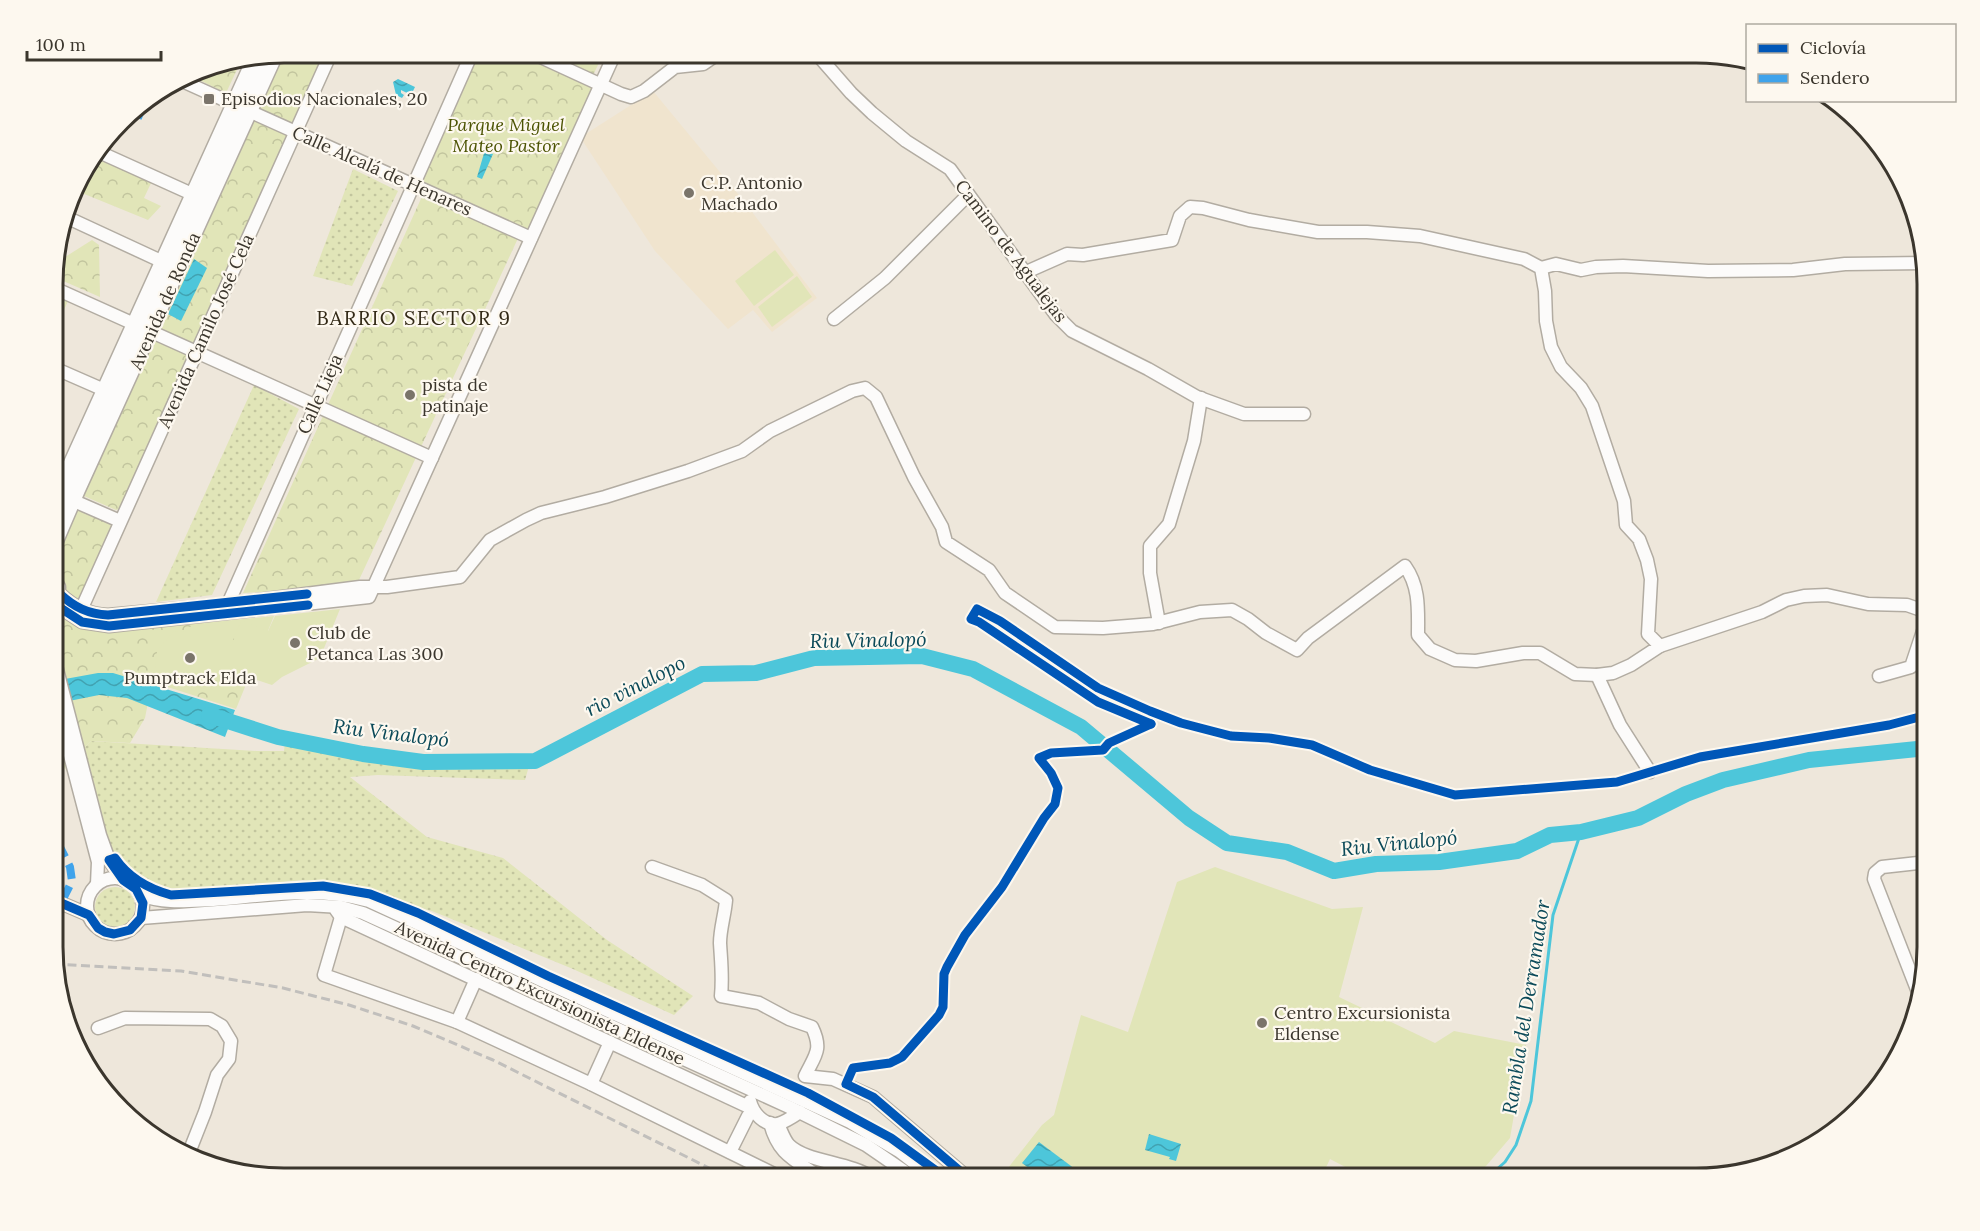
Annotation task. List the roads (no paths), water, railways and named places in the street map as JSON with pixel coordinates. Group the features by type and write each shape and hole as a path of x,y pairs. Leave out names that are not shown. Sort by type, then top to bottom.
{"street":[{"name":"Avenida de Ronda","path":"63,527 142,327 161,261 192,194 241,108 271,63"},
{"name":"Avenida Camilo José Cela","path":"81,610 326,63"},
{"name":"Calle Lieja","path":"228,604 467,63"},
{"path":"555,63 631,97 644,91 675,67 704,63"},
{"path":"63,607 82,622 109,626 369,597 610,63"},
{"name":"Camino de Agualejas","path":"825,63 872,113 906,141 950,169 1057,317 1072,331 1201,398 1244,414 1304,414"},
{"name":"Avenida de Ronda","path":"63,501 261,64"},
{"name":"Avenida de Ronda","path":"241,108 251,66"},
{"name":"Calle Alcalá de Henares","path":"191,84 412,186 531,238"},
{"path":"105,155 192,194"},
{"path":"834,319 885,278 968,195"},
{"path":"1024,273 1067,254 1083,255 1172,240 1180,216 1190,207 1318,232 1367,232 1420,236 1524,259 1541,268 1556,264 1581,270 1623,266 1708,272 1793,270 1845,264 1916,263"},
{"path":"73,220 161,261"},
{"path":"1541,268 1551,346 1561,367 1581,388 1592,406 1624,501 1626,525 1639,539 1647,560 1651,579 1648,634 1660,646"},
{"path":"63,292 432,458"},
{"name":"Avenida de Ronda","path":"63,476 102,389 142,327"},
{"path":"63,372 102,389"},
{"path":"63,604 93,614 108,615 228,604 360,586 395,586 459,577 490,540 541,513 605,497 722,459 742,451 770,431 852,391 865,388 876,397 914,477 942,527 946,542 989,570 1005,593 1055,627 1103,628 1159,623 1200,612 1232,610 1297,650 1308,638 1405,566 1412,576 1418,593 1418,635 1430,649 1455,660 1476,661 1523,653 1540,653 1575,674 1597,675 1613,673 1631,665 1660,646 1762,612 1786,600 1804,596 1827,595 1868,604 1907,606 1917,609"},
{"path":"1159,623 1150,573 1150,546 1169,524 1194,441 1201,398"},
{"path":"74,501 120,521"},
{"path":"1879,676 1911,667 1917,649"},
{"path":"1597,675 1620,725 1650,771"},
{"path":"63,698 78,764 98,862 93,889 87,905 89,915 98,928 114,934 130,930 141,918 143,910 140,896 136,889 114,870 104,848 78,764 63,720"},
{"path":"1914,982 1874,879 1875,873 1882,867 1917,863"},
{"path":"652,867 702,885 726,900 720,940 723,977 721,996 759,1003 812,1028 818,1039 818,1055 805,1076 833,1078 873,1097 957,1168"},
{"path":"63,900 74,899 110,879 123,880"},
{"name":"Avenida Centro Excursionista Eldense","path":"140,896 170,902 319,892 369,901 850,1122 899,1151 921,1168"},
{"path":"63,904 89,915"},
{"name":"Avenida Centro Excursionista Eldense","path":"141,918 307,905 349,908 741,1085 866,1145 899,1168"},
{"path":"334,906 341,917 752,1110 762,1120 774,1123 800,1113"},
{"path":"341,917 324,975 457,1022 591,1084 762,1168"},
{"path":"457,1022 476,979"},
{"path":"98,1028 125,1018 210,1020 222,1026 231,1041 229,1059 217,1075 206,1112 191,1147"},
{"path":"591,1084 610,1042"},
{"path":"741,1085 752,1110"},
{"path":"730,1152 752,1110"},
{"path":"774,1123 778,1146 797,1168"},
{"path":"774,1123 788,1144 798,1152 855,1168"}],"water":[{"path":"398,79 415,87 411,95 401,90 404,95 402,98 396,95 393,82"},
{"path":"485,150 493,154 482,179 477,177"},
{"path":"194,259 207,268 181,321 168,314"},
{"path":"98,673 113,673 235,710 225,737 127,698 99,695 63,702 63,679"},
{"path":"1149,1134 1181,1144 1176,1161 1145,1150"},
{"path":"1039,1142 1074,1168 1029,1168 1022,1163"}],"waterway":[{"name":"Riu Vinalopó","path":"209,715 278,737 363,754 423,762 535,761 702,674 756,673 814,658 922,656 973,669 1081,727 1189,818 1227,843 1287,852 1334,871 1376,864 1439,862 1517,851 1550,835 1581,832 1638,818 1686,794 1723,780 1809,760 1917,749"},
{"name":"Rambla del Derramador","path":"1498,1168 1516,1145 1531,1101 1553,915 1581,832"}],"railway":[{"path":"63,965 181,971 283,988 349,1005 413,1026 493,1060 709,1168"}],"place":[{"name":"Episodios Nacionales, 20","path":"209,99"},
{"name":"C.P. Antonio Machado","path":"689,193"},
{"name":"pista de patinaje","path":"410,395"},
{"name":"Club de Petanca Las 300","path":"295,643"},
{"name":"Pumptrack Elda","path":"190,658"},
{"name":"Centro Excursionista Eldense","path":"1262,1023"}],"district":[{"name":"BARRIO SECTOR 9","path":"414,318"}],"park label":[{"name":"Parque Miguel Mateo Pastor","path":"506,135"}],"water label":[{"name":"rio vinalopo","path":"635,686"}]}
